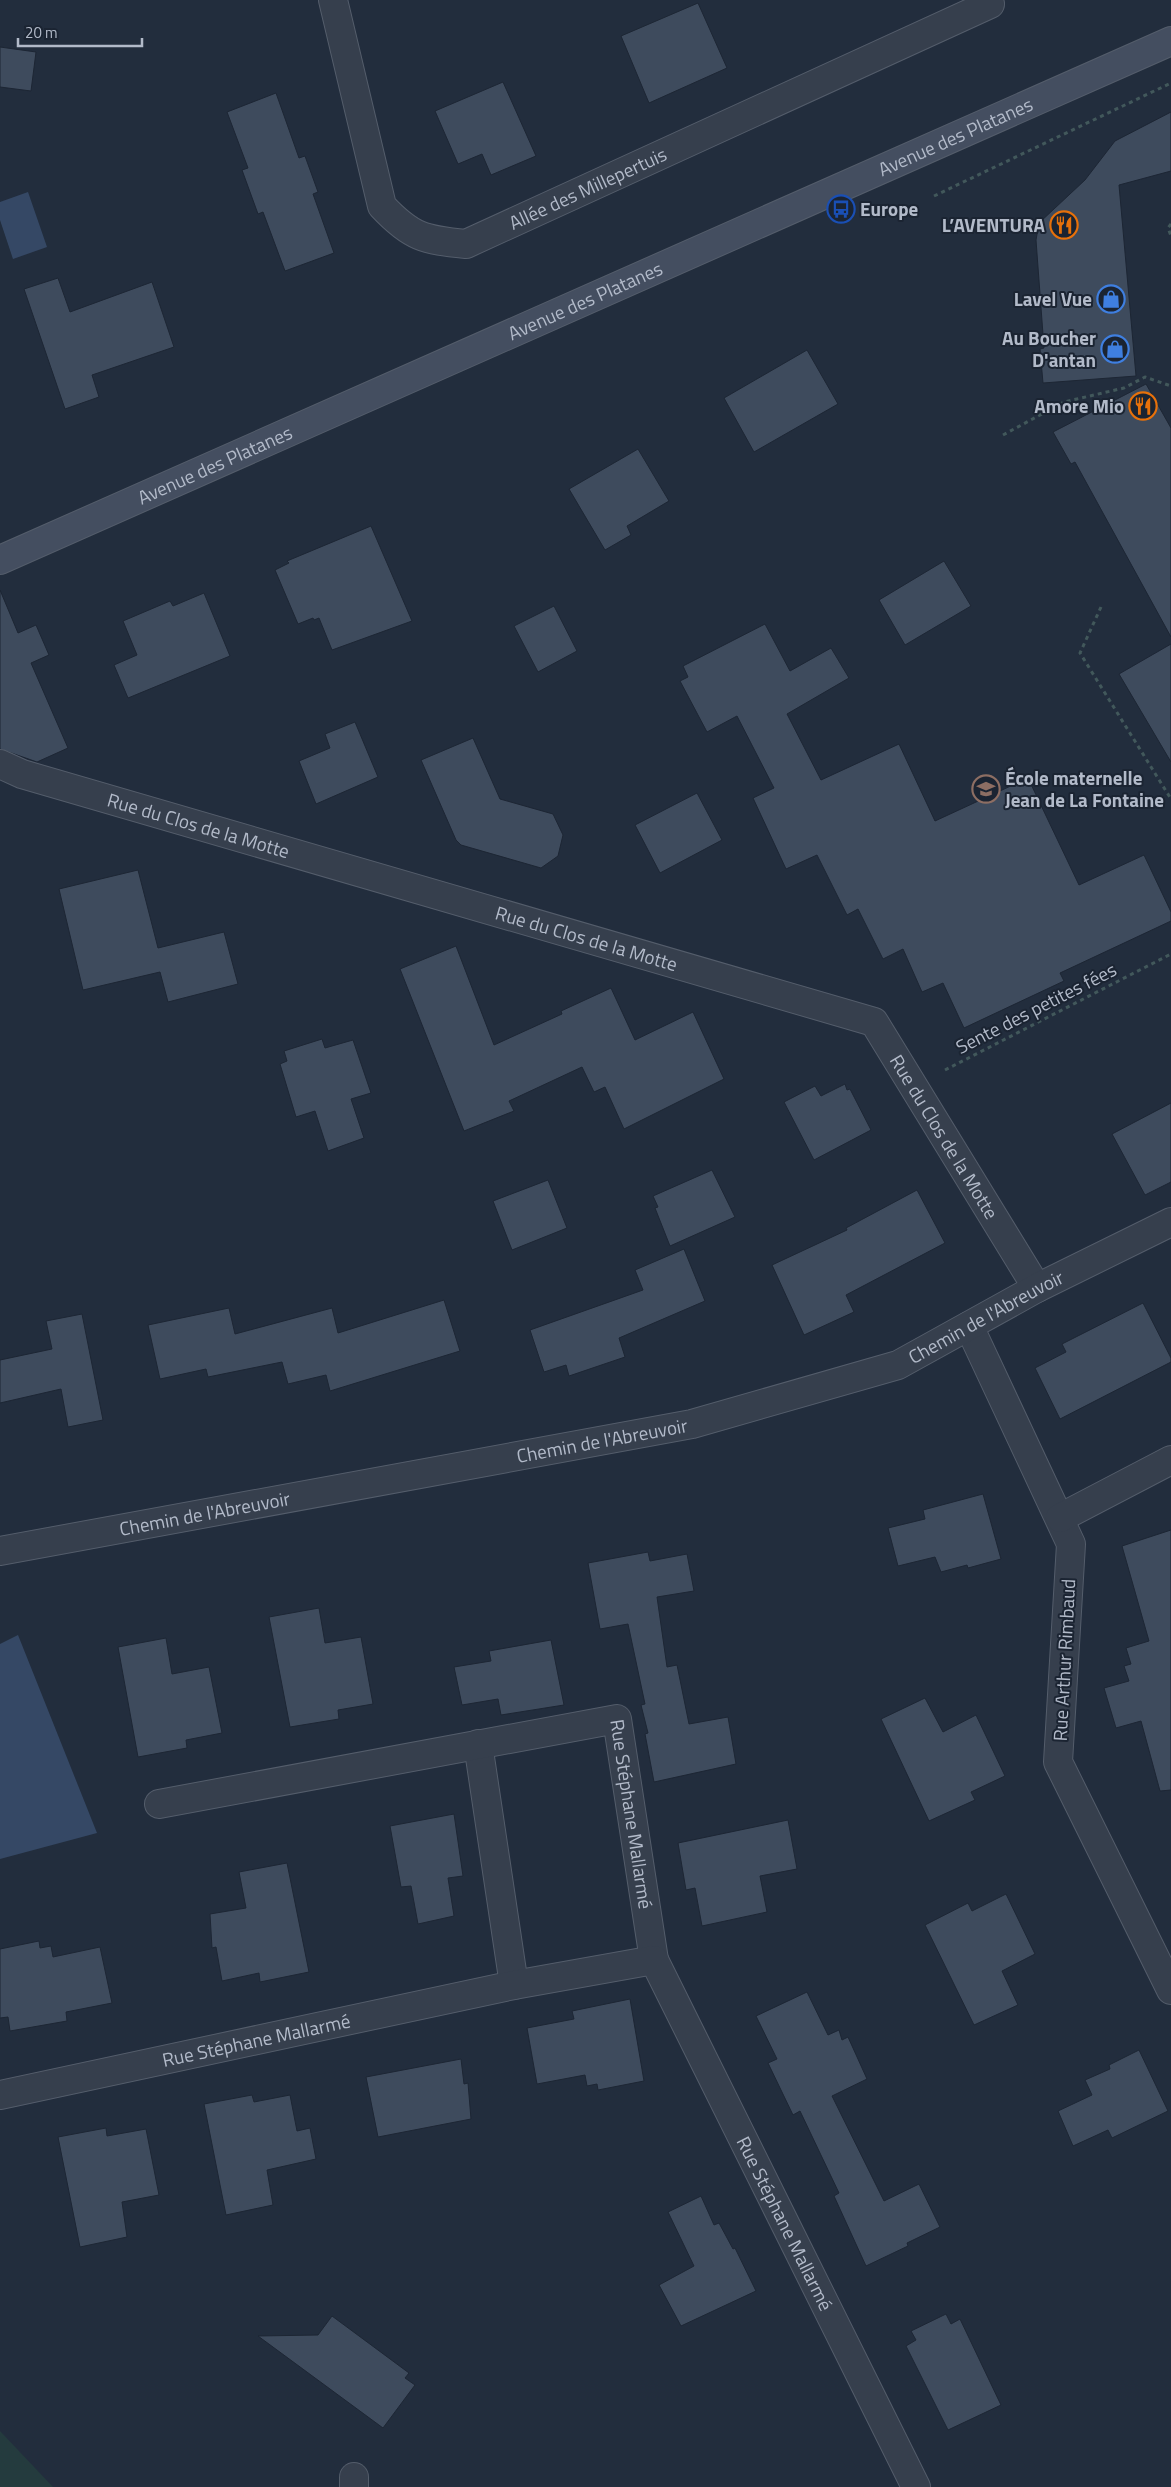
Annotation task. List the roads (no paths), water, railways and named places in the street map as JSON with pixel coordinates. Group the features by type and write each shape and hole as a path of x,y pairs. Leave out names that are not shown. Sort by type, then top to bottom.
{"street":[{"name":"Allée des Millepertuis","path":"333,0 382,206 401,226 432,241 466,244 990,4"},
{"name":"Avenue des Platanes","path":"0,560 1171,41"},
{"name":"Rue du Clos de la Motte","path":"0,764 22,774 874,1022 1037,1288"},
{"name":"Chemin de l'Abreuvoir","path":"0,1551 692,1424 898,1365 1037,1288 1171,1222"},
{"name":"Rue Arthur Rimbaud","path":"969,1326 1071,1544 1058,1762 1171,1990"},
{"path":"1060,1518 1171,1460"},
{"name":"Rue Stéphane Mallarmé","path":"159,1804 617,1719 654,1960 916,2487"},
{"path":"478,1744 514,1984"},
{"name":"Rue Stéphane Mallarmé","path":"0,2095 514,1984 654,1960"}],"water":[{"path":"28,192 47,247 13,259 0,220 0,202"},
{"path":"18,1635 97,1833 0,1859 0,1644"}],"place":[{"name":"Europe","path":"841,209"},
{"name":"L’AVENTURA","path":"1064,225"},
{"name":"Lavel Vue","path":"1111,299"},
{"name":"Au Boucher D'antan","path":"1115,349"},
{"name":"Amore Mio","path":"1143,406"},
{"name":"École maternelle Jean de La Fontaine","path":"986,789"}]}
